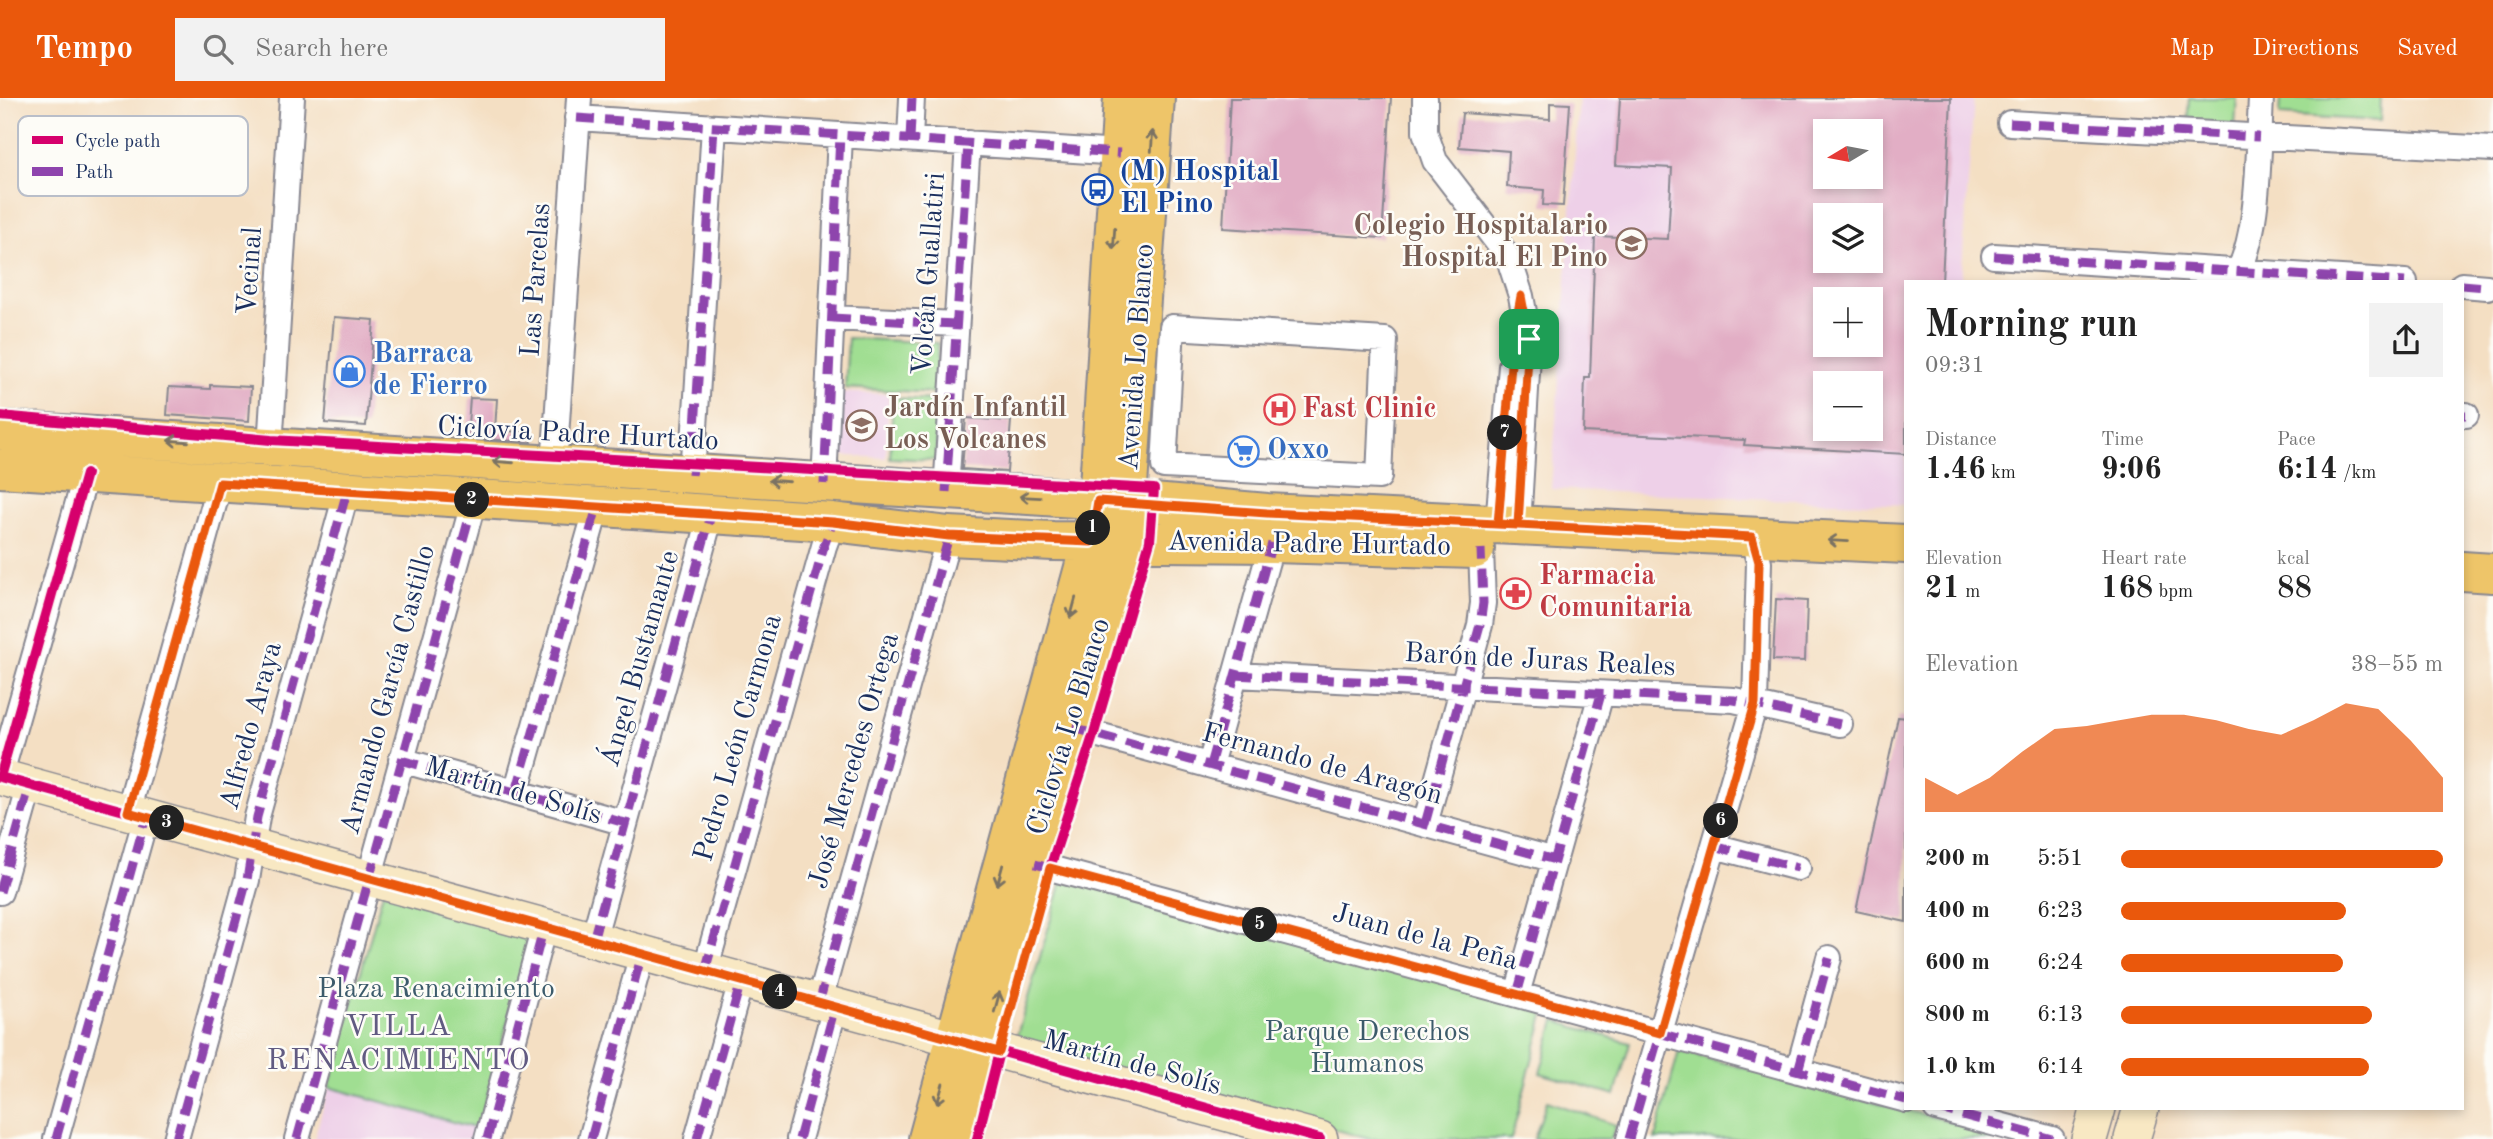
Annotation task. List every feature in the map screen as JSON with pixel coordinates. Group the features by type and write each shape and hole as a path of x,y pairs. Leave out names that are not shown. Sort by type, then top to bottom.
{"main road":[{"name":"Avenida Lo Blanco","path":"1113,501 1123,98"},
{"name":"Avenida Lo Blanco","path":"928,1139 970,1044 1035,864 1073,728 1113,501 1155,98"},
{"name":"Avenida Padre Hurtado","path":"0,430 1113,501 1499,533 1756,550 1904,570"},
{"name":"Avenida Padre Hurtado","path":"0,468 833,522 949,536 1107,542 1272,542 1499,533"},
{"name":"Avenida Lo Blanco","path":"960,1139 970,1044 1107,542"},
{"name":"Avenida Padre Hurtado","path":"1756,550 1904,544"},
{"path":"2464,571 2493,573"},
{"path":"2464,597 2493,598"}],"street":[{"name":"Vecinal","path":"270,447 292,98"},
{"path":"910,139 912,98"},
{"path":"1425,98 1425,132 1435,161 1510,262 1521,296 1529,339 1499,533 1482,615 1425,824"},
{"path":"2236,277 2250,239 2261,98"},
{"path":"578,108 714,127 1120,153"},
{"name":"Las Parcelas","path":"554,466 578,108"},
{"path":"2010,123 2493,149"},
{"path":"692,475 714,127"},
{"path":"824,484 841,135"},
{"name":"Volcán Guallatiri","path":"946,492 968,143"},
{"path":"1994,256 2236,277 2337,280"},
{"path":"2464,285 2487,287"},
{"path":"832,318 957,324"},
{"path":"1172,327 1385,340 1379,477 1164,466 1172,327"},
{"path":"0,892 15,781 86,474"},
{"path":"56,1139 220,483"},
{"name":"Alfredo Araya","path":"176,1139 247,880 257,817 347,491"},
{"name":"Armando García Castillo","path":"297,1139 474,500"},
{"path":"516,792 597,507"},
{"name":"Ángel Bustamante","path":"593,940 711,515"},
{"name":"Pedro León Carmona","path":"705,971 833,522"},
{"name":"José Mercedes Ortega","path":"799,1139 827,1005 949,536"},
{"path":"1210,765 1272,542"},
{"path":"1629,1139 1755,704 1756,550"},
{"name":"Barón de Juras Reales","path":"1235,675 1734,700 1840,724"},
{"path":"1517,994 1601,694"},
{"name":"Fernando de Aragón","path":"1073,728 1555,860"},
{"name":"Martín de Solís","path":"401,760 625,823"},
{"name":"Martín de Solís","path":"15,781 1320,1139"},
{"path":"1714,846 1798,868"},
{"name":"Juan de la Peña","path":"1035,864 1904,1099"},
{"path":"487,1139 544,927"},
{"path":"591,1139 642,954"},
{"path":"1798,1070 1829,958"},
{"path":"697,1139 741,981"},
{"path":"1945,1110 2052,1139"},
{"path":"2089,1139 2097,1110"},
{"path":"2132,1139 2140,1110"}],"shaded area":[{"path":"1579,98 1974,98 1961,280 1904,280 1904,505 1551,489"},
{"name":"Jardín Infantil Los Volcanes","path":"836,392 889,394 886,458 833,455"},
{"path":"329,1087 478,1129 475,1139 314,1139"}],"green space":[{"path":"2189,98 2237,98 2235,126 2187,123"},
{"path":"2281,98 2381,98 2380,121 2280,115"},
{"path":"848,338 938,343 935,393 845,388"},
{"path":"893,398 938,400 936,460 890,458"},
{"name":"Parque Derechos Humanos","path":"1063,878 1546,1008 1511,1139 1370,1139 1015,1042"},
{"name":"Plaza Renacimiento","path":"383,892 532,934 478,1129 329,1087"},
{"path":"1555,1021 1630,1043 1615,1095 1540,1073"},
{"path":"1679,1051 2018,1139 1655,1139"},
{"path":"1547,1101 1616,1125 1611,1139 1534,1139"}],"building":[{"path":"1230,98 1391,98 1382,238 1223,228"},
{"path":"1620,98 1951,98 1942,280 1904,280 1904,454 1744,445 1745,440 1583,432 1585,378 1590,378 1595,236 1668,239 1672,168 1616,165"},
{"path":"1550,103 1570,104 1563,206 1543,205 1544,190 1507,187 1509,151 1459,147 1462,113 1550,119"},
{"name":"Barraca de Fierro","path":"334,317 374,320 366,426 325,423"},
{"path":"210,385 251,387 249,421 167,415 169,387 210,389"},
{"path":"470,398 497,399 495,430 533,433 532,442 467,438"},
{"path":"966,418 1011,421 1007,472 962,469"},
{"path":"1776,599 1807,601 1805,661 1773,660"},
{"path":"1898,717 1904,718 1904,922 1856,911"}],"marked path":[{"path":"910,139 912,98"},
{"path":"577,118 1120,153"},
{"path":"2010,123 2259,137"},
{"path":"692,475 714,127"},
{"path":"824,484 840,135"},
{"path":"946,492 968,143"},
{"path":"1994,256 2373,280"},
{"path":"2464,285 2487,287"},
{"path":"832,318 956,324"},
{"path":"128,812 220,483"},
{"path":"176,1139 247,880 257,817 347,491"},
{"path":"297,1139 474,500"},
{"path":"516,792 597,507"},
{"path":"593,940 711,515"},
{"path":"705,971 833,522"},
{"path":"819,1003 949,536"},
{"path":"1210,765 1272,543"},
{"path":"1425,824 1480,625 1483,603 1481,549"},
{"path":"1629,1139 1755,704 1759,562"},
{"path":"1235,675 1734,700 1840,724"},
{"path":"1517,994 1601,694"},
{"path":"1073,728 1555,860"},
{"path":"401,760 625,823"},
{"path":"0,892 30,785"},
{"path":"56,1139 146,817"},
{"path":"1714,846 1798,868"},
{"path":"1035,864 1904,1099"},
{"path":"487,1139 544,927"},
{"path":"591,1139 642,954"},
{"path":"1798,1071 1829,958"},
{"path":"697,1139 741,981"},
{"path":"799,1139 835,1007"},
{"path":"1943,1110 2052,1139"}],"cycle path":[{"name":"Ciclovía Padre Hurtado","path":"0,416 271,440 1154,489 1150,541 1094,733 1050,868 977,1139"},
{"path":"86,474 0,777 1320,1139"}],"place":[{"name":"(M) Hospital El Pino","path":"1097,189"},
{"name":"Colegio Hospitalario Hospital El Pino","path":"1631,243"},
{"name":"Barraca de Fierro","path":"350,371"},
{"name":"Fast Clinic","path":"1279,410"},
{"name":"Jardín Infantil Los Volcanes","path":"861,425"},
{"name":"Oxxo","path":"1244,451"},
{"name":"Farmacia Comunitaria","path":"1516,593"}],"district":[{"name":"VILLA RENACIMIENTO","path":"399,1044"}],"route":[{"path":"1529,339 1518,525 1267,513 1098,501 1091,542 949,536 833,522 220,483 128,812 999,1052 1050,868 1660,1033 1755,704 1759,562 1752,537 1518,525 1498,524 1513,340 1521,296 1529,339"}]}
